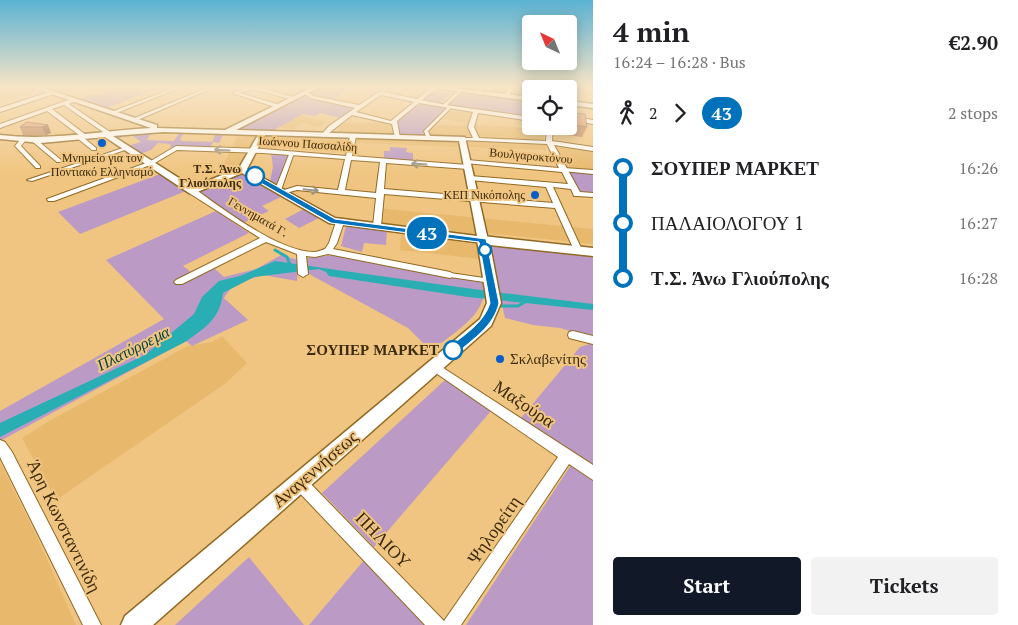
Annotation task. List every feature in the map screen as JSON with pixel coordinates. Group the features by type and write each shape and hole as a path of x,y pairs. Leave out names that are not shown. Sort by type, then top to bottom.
{"main road":[{"path":"491,281 483,240 593,252"},
{"name":"Αναγεννήσεως","path":"134,625 483,325 492,311 494,303 491,281"}],"street":[{"path":"0,126 28,116"},
{"path":"56,116 94,149"},
{"path":"82,116 106,133"},
{"path":"122,116 133,120 146,128"},
{"path":"133,120 142,116"},
{"path":"226,132 258,116"},
{"path":"324,135 331,126 346,116"},
{"path":"365,116 394,123"},
{"path":"398,137 394,123 400,116"},
{"path":"430,138 426,131 439,116"},
{"path":"474,116 471,127 477,139"},
{"path":"577,119 593,122"},
{"path":"240,125 240,129 249,133"},
{"path":"0,137 35,141 146,128 262,134 549,142 593,149"},
{"name":"Γεννηματά Γ.","path":"106,133 265,239 302,253 319,254 328,251 450,275"},
{"path":"192,191 242,170 262,134"},
{"path":"549,135 549,142 575,191"},
{"path":"341,193 353,136"},
{"path":"242,170 328,218 340,222 483,240 462,139"},
{"path":"22,141 17,146 38,167"},
{"path":"35,141 59,161"},
{"path":"30,180 128,148"},
{"name":"Ιωάννου Πασσαλίδη","path":"51,199 151,163 176,148 292,153 383,161 467,165"},
{"path":"280,191 292,153"},
{"path":"377,226 383,161"},
{"name":"Βουλγαροκτόνου","path":"467,165 593,172"},
{"path":"470,178 548,184 593,195"},
{"path":"548,184 578,250"},
{"path":"280,191 297,188 341,193 474,199 558,206"},
{"path":"328,251 340,222"},
{"path":"179,282 265,239"},
{"path":"302,253 302,274"},
{"path":"450,275 491,281"},
{"path":"573,335 593,340"},
{"name":"Μαξούρα","path":"434,366 593,473"},
{"name":"Άρη Κωνσταντινίδη","path":"0,446 8,456 92,625"},
{"name":"Ψηλορείτη","path":"451,625 568,456"},
{"name":"ΠΗΛΙΟΥ","path":"299,482 437,625"}],"shaded area":[{"path":"261,116 299,116 272,131 236,129"},
{"path":"298,116 326,122 318,127 302,123 293,130 278,127"},
{"path":"403,116 439,116 424,131 426,136 400,135 396,122"},
{"path":"444,116 472,116 469,124 442,118"},
{"path":"396,122 400,135 425,136 424,131 429,125 522,128 522,135 543,135 546,150 279,140 275,152 249,151 241,167 223,166 239,133 338,136 340,123"},
{"path":"152,132 147,140 174,141 179,133 184,133 180,139 182,141 212,142 216,133 224,133 219,143 213,142 210,148 170,147 170,144 158,143 151,150 140,154 128,146 141,142 135,137 128,135 117,139 110,134"},
{"path":"553,146 593,151 593,170 565,168"},
{"path":"390,147 407,148 406,152 413,153 413,161 384,159 384,151 390,151"},
{"path":"271,153 290,155 279,184 270,181 273,167"},
{"path":"568,171 593,174 593,193 579,192"},
{"path":"242,173 283,196 262,206 269,211 243,223 198,193"},
{"path":"160,174 186,191 80,234 58,212"},
{"path":"376,208 593,229 593,244 476,232 480,259 400,250 401,234 374,231"},
{"path":"304,209 319,218 299,228 285,219"},
{"path":"216,211 249,233 183,266 196,276 213,267 224,277 256,269 281,255 298,260 297,281 263,275 233,285 224,298 248,320 192,346 186,341 0,441 0,411 164,319 106,260"},
{"path":"346,226 387,230 386,245 364,243 362,252 341,246"},
{"path":"489,245 593,254 593,338 560,328 533,325 505,318"},
{"path":"334,255 485,283 481,305 459,330 431,351 408,328 309,274 305,270 306,258"},
{"path":"222,336 247,363 226,383 56,500 22,438 49,421 188,346 212,342"},
{"path":"593,343 593,467 521,418 580,347"},
{"path":"445,380 491,411 374,547 322,493"},
{"path":"0,462 38,539 76,625 0,625"},
{"path":"571,465 593,479 593,625 466,625"},
{"path":"249,557 304,625 175,625"},
{"path":"365,559 428,625 309,625"}],"water":[{"path":"275,261 593,304 593,310 468,297 329,276 326,272 319,269 254,277 223,293 219,310 215,316 205,327 185,342 0,437 0,423 145,355 194,314 202,297 219,281 240,276"}],"building":[{"path":"577,116 585,116 587,127 577,125"},
{"path":"27,122 48,125 42,127 20,127"}],"waterway":[{"path":"275,250 287,257 291,267"},
{"path":"497,306 518,306 525,302"}],"bus line":[{"name":"43","path":"255,176 334,221 483,240 494,303 492,311 490,318 483,325 453,350"}],"place":[{"name":"Μνημείο για τον Ποντιακό Ελληνισμό","path":"102,143"},
{"name":"Τ.Σ. Άνω Γλιούπολης","path":"255,176"},
{"name":"ΚΕΠ Νικόπολης","path":"535,195"},
{"name":"ΣΟΥΠΕΡ ΜΑΡΚΕΤ","path":"453,350"},
{"name":"Σκλαβενίτης","path":"500,359"}],"water label":[{"name":"Πλατύρρεμα","path":"133,348"}]}
